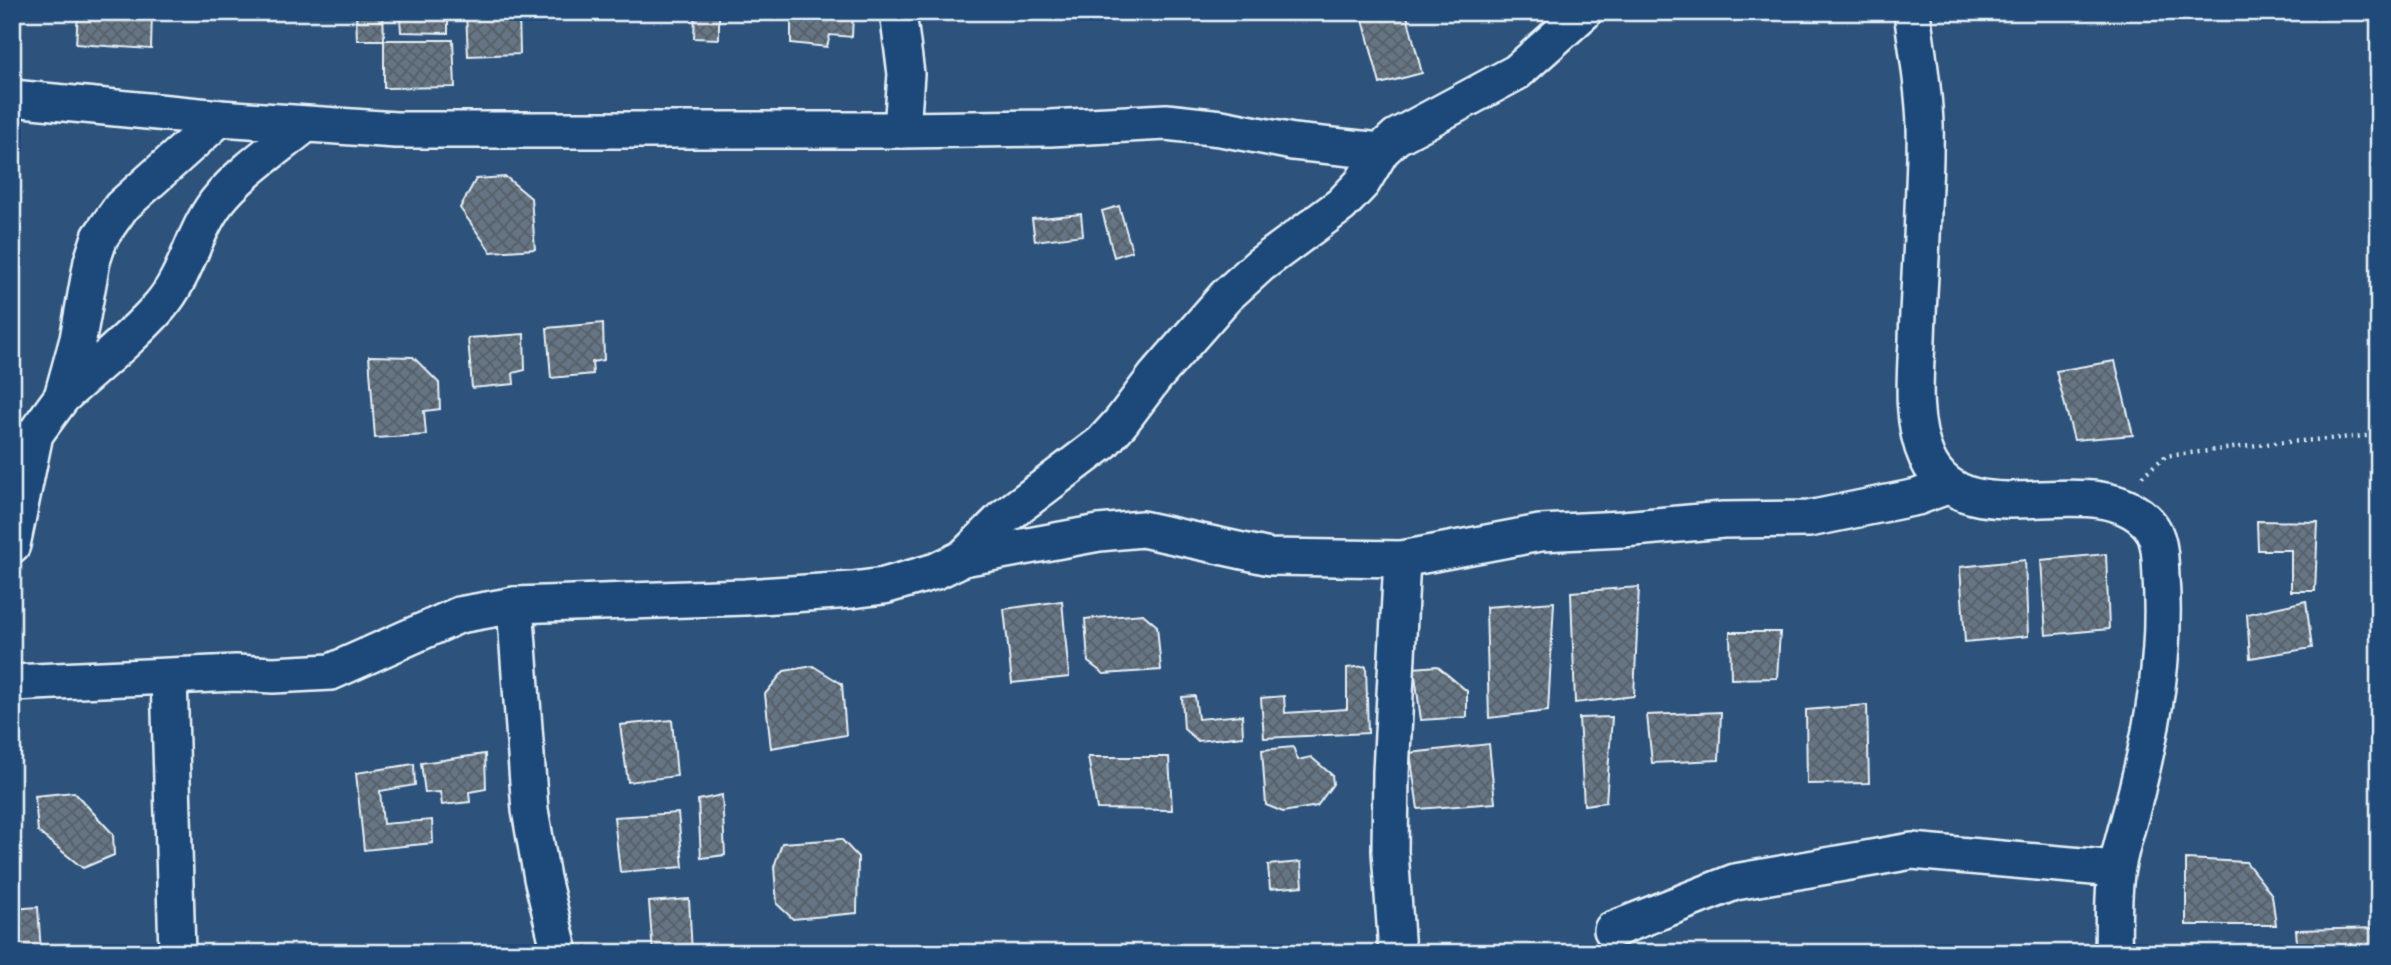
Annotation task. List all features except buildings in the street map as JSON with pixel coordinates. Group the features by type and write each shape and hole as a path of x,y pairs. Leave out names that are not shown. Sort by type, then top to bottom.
{"street":[{"path":"898,12 906,74 902,130"},
{"path":"963,558 1003,518 1102,443 1226,296 1260,265 1342,205 1362,183 1381,151 1396,137 1462,104 1517,72 1584,12"},
{"path":"1912,12 1925,124 1915,381 1918,431 1932,470 1947,486 1963,494 1982,498 2072,498 2112,502 2135,512 2154,531 2160,557 2161,650 2154,711 2116,869 2113,953"},
{"path":"12,98 220,118 396,130 902,130 1050,128 1166,122 1221,128 1293,142 1381,151"},
{"path":"62,397 78,339 92,261 100,237 121,206 220,118"},
{"path":"12,545 35,434 62,397 160,306 178,281 200,229 216,203 234,184 305,125"},
{"path":"12,682 331,672 459,615 515,606 852,590 909,580 963,558 1099,533 1142,529 1270,557 1402,559 1540,533 1723,520 1808,519 1917,497 1947,486"},
{"path":"1397,953 1390,851 1402,559"},
{"path":"515,606 530,810 542,878 560,953"},
{"path":"169,677 177,953"},
{"path":"1612,930 1735,882 1912,851 2116,869"}],"path":[{"path":"2112,502 2166,456 2275,443 2379,435"}]}
